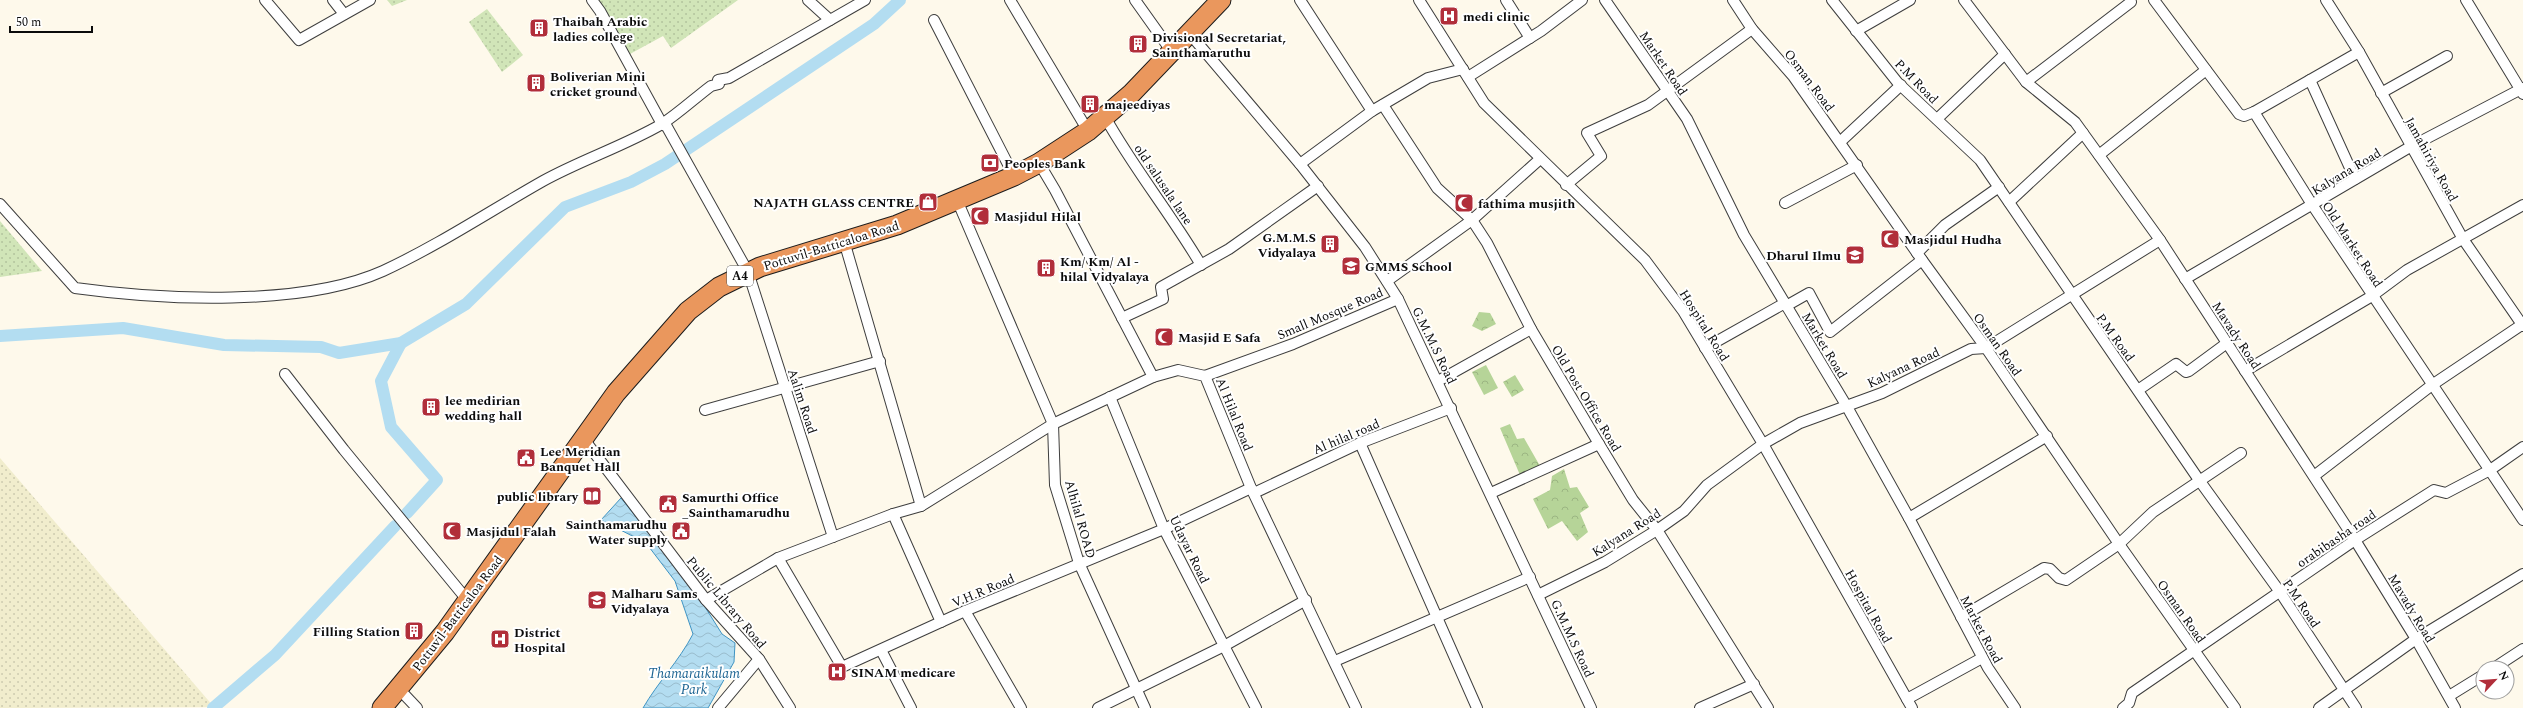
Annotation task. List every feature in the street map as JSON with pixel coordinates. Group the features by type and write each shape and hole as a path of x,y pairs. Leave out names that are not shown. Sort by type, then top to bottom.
{"highway":[{"name":"Pottuvil-Batticaloa Road","path":"382,708 399,689 468,601 616,393 680,318 719,287 748,272 897,225 1014,176 1038,163 1088,131 1105,117 1190,34 1220,0"}],"street":[{"path":"265,0 297,40 303,39 370,0"},
{"path":"333,0 344,14"},
{"name":"Aalim Road","path":"592,0 600,11 748,272 833,537"},
{"path":"808,0 830,20"},
{"path":"0,204 75,288 112,293 209,297 300,292 328,288 383,271 545,180 664,125 711,86 719,84 718,80 729,78 865,0"},
{"path":"1010,0 1088,131"},
{"path":"1135,0 1172,52"},
{"path":"1300,0 1372,112"},
{"name":"Hospital Road","path":"1419,0 1484,102 1566,185 1645,260 1683,311 1763,444 1912,708"},
{"path":"1506,0 1530,38"},
{"path":"1300,164 1372,112 1428,78 1465,73 1530,38 1582,0"},
{"name":"Market Road","path":"1605,0 1687,119 1744,235 1846,405 1909,518 1982,658 2015,708"},
{"name":"Osman Road","path":"1733,0 1752,29 1793,76 1857,165 1919,257 1986,348 2119,544 2235,708"},
{"name":"P.M Road","path":"1832,0 1901,85 1980,160 2199,480 2280,592 2356,708"},
{"path":"1856,31 1910,0"},
{"name":"Mavady Road","path":"1964,0 2026,82 2075,122 2160,240 2355,540 2416,638 2456,708"},
{"path":"2026,82 2131,0"},
{"path":"2154,0 2239,114 2244,116 2254,112 2359,52"},
{"name":"Jamahiriya Road","path":"2326,0 2359,52 2410,147 2463,239 2523,325"},
{"path":"2466,0 2522,91"},
{"path":"934,20 1014,176"},
{"path":"1566,185 1601,156 1587,133 1648,105 1667,89 1752,29"},
{"name":"G.M.M.S Road","path":"1190,34 1318,186 1365,247 1398,299 1451,408 1591,708"},
{"path":"1937,119 2005,54"},
{"path":"2381,93 2447,56"},
{"path":"2099,155 2206,70"},
{"path":"2310,80 2355,179"},
{"path":"1840,142 1901,85"},
{"name":"Kalyana Road","path":"2185,279 2313,206 2355,179 2410,147 2522,91"},
{"name":"Old Post Office Road","path":"1383,105 1437,188 1472,220 1487,243 1531,329 1599,444 1633,500 1657,530 1768,708"},
{"name":"Old Market Road","path":"2254,112 2372,296 2523,520"},
{"name":"old salusala lane","path":"1105,117 1138,172 1164,206 1201,265"},
{"path":"2009,202 2083,133"},
{"path":"1387,281 1472,220 1540,159"},
{"path":"1038,163 1055,190 1153,377"},
{"path":"1785,204 1857,165"},
{"path":"1122,318 1163,299 1161,287 1230,249 1318,186"},
{"path":"1705,348 1809,292 1830,332 1919,257 1945,225 1999,187"},
{"name":"Alhilal ROAD","path":"957,200 1053,424 1055,485 1079,563 1145,708"},
{"path":"2245,371 2372,296 2407,270 2523,205"},
{"name":"Kalyana Road","path":"1538,595 1606,562 1657,530 1684,511 1707,485 1763,444 1800,423 1882,393 1971,349 1986,348 2160,240"},
{"path":"844,241 921,506"},
{"name":"Small Mosque Road","path":"1205,376 1293,344 1398,299"},
{"path":"2314,476 2432,385 2523,325"},
{"path":"1438,381 1531,329"},
{"path":"2138,390 2176,364 2186,372 2189,371 2227,343"},
{"path":"705,410 880,361"},
{"name":"Al Hilal Road","path":"706,600 778,558 893,514 921,506 1053,424 1153,377 1178,370 1205,376 1252,490 1306,600 1356,708"},
{"path":"285,374 344,450 468,601"},
{"name":"Udayar Road","path":"1110,397 1164,529 1256,708"},
{"name":"Al hilal road","path":"1252,490 1360,443 1451,408"},
{"path":"1909,518 2047,436"},
{"name":"Public Library Road","path":"583,438 706,600 759,659 790,708"},
{"path":"1360,443 1438,615 1477,708"},
{"path":"1491,493 1599,444"},
{"name":"orabibasha road","path":"2123,708 2128,704 2132,693 2355,540 2434,490 2446,493 2490,470 2523,447"},
{"path":"2119,544 2153,512 2241,453"},
{"name":"V.H.R Road","path":"778,558 842,667 965,611 1164,529 1252,490"},
{"path":"893,514 941,622"},
{"name":"Market Road","path":"1961,617 2044,568 2050,569 2059,578 2066,580 2119,544"},
{"path":"2319,708 2416,638 2523,574"},
{"path":"1335,661 1438,615 1530,577"},
{"path":"1098,708 1224,646 1306,600"},
{"path":"965,611 1021,708"},
{"path":"2506,660 2523,649"},
{"path":"882,650 911,708"},
{"path":"1907,699 1982,658"},
{"path":"718,708 759,659"},
{"path":"2449,696 2475,680"},
{"path":"1700,708 1754,684"},
{"path":"399,689 417,708"}],"shaded area":[{"path":"0,458 214,707 0,708"}],"green space":[{"path":"387,0 407,0 392,6"},
{"path":"599,0 738,0 671,48 663,36 630,54"},
{"path":"487,9 523,55 502,72 469,22"},
{"path":"0,221 42,271 0,277"},
{"path":"1479,312 1490,313 1496,324 1482,331 1472,326"},
{"path":"1486,365 1498,388 1484,395 1472,372"},
{"path":"1515,375 1524,390 1512,397 1503,382"},
{"path":"1510,424 1517,439 1524,438 1540,466 1520,475 1500,428"},
{"path":"1564,469 1570,488 1577,487 1589,507 1580,513 1588,532 1577,541 1562,521 1548,529 1533,499 1550,490 1552,476"}],"water":[{"name":"Thamaraikulam Park","path":"621,498 695,591 722,634 735,643 734,662 708,708 643,708 693,634 675,581 646,543 601,520"}],"waterway":[{"path":"0,336 123,328 224,345 321,347 339,353 401,343 466,304 565,207 631,182 665,164 874,24 900,0"},
{"path":"401,343 381,381 391,427 437,480 407,513"},
{"path":"213,708 275,655 395,526"}],"place":[{"name":"medi clinic","path":"1449,16"},
{"name":"Thaibah Arabic ladies college","path":"539,28"},
{"name":"Divisional Secretariat, Sainthamaruthu","path":"1138,44"},
{"name":"Boliverian Mini cricket ground","path":"536,83"},
{"name":"majeediyas","path":"1090,104"},
{"name":"Peoples Bank","path":"990,163"},
{"name":"NAJATH GLASS CENTRE","path":"928,202"},
{"name":"fathima musjith","path":"1464,203"},
{"name":"Masjidul Hilal","path":"980,216"},
{"name":"Masjidul Hudha","path":"1890,239"},
{"name":"G.M.M.S Vidyalaya","path":"1330,244"},
{"name":"Dharul Ilmu","path":"1855,255"},
{"name":"GMMS School","path":"1351,266"},
{"name":"Km/ Km/ Al - hilal Vidyalaya","path":"1046,268"},
{"name":"Masjid E Safa","path":"1164,337"},
{"name":"lee medirian wedding hall","path":"431,407"},
{"name":"Lee Meridian Banquet Hall","path":"526,458"},
{"name":"public library","path":"592,496"},
{"name":"Samurthi Office _Sainthamarudhu","path":"668,504"},
{"name":"Masjidul Falah","path":"452,531"},
{"name":"Sainthamarudhu Water supply","path":"681,531"},
{"name":"Malharu Sams Vidyalaya","path":"597,600"},
{"name":"Filling Station","path":"414,631"},
{"name":"District Hospital","path":"500,639"},
{"name":"SINAM medicare","path":"837,672"}]}
